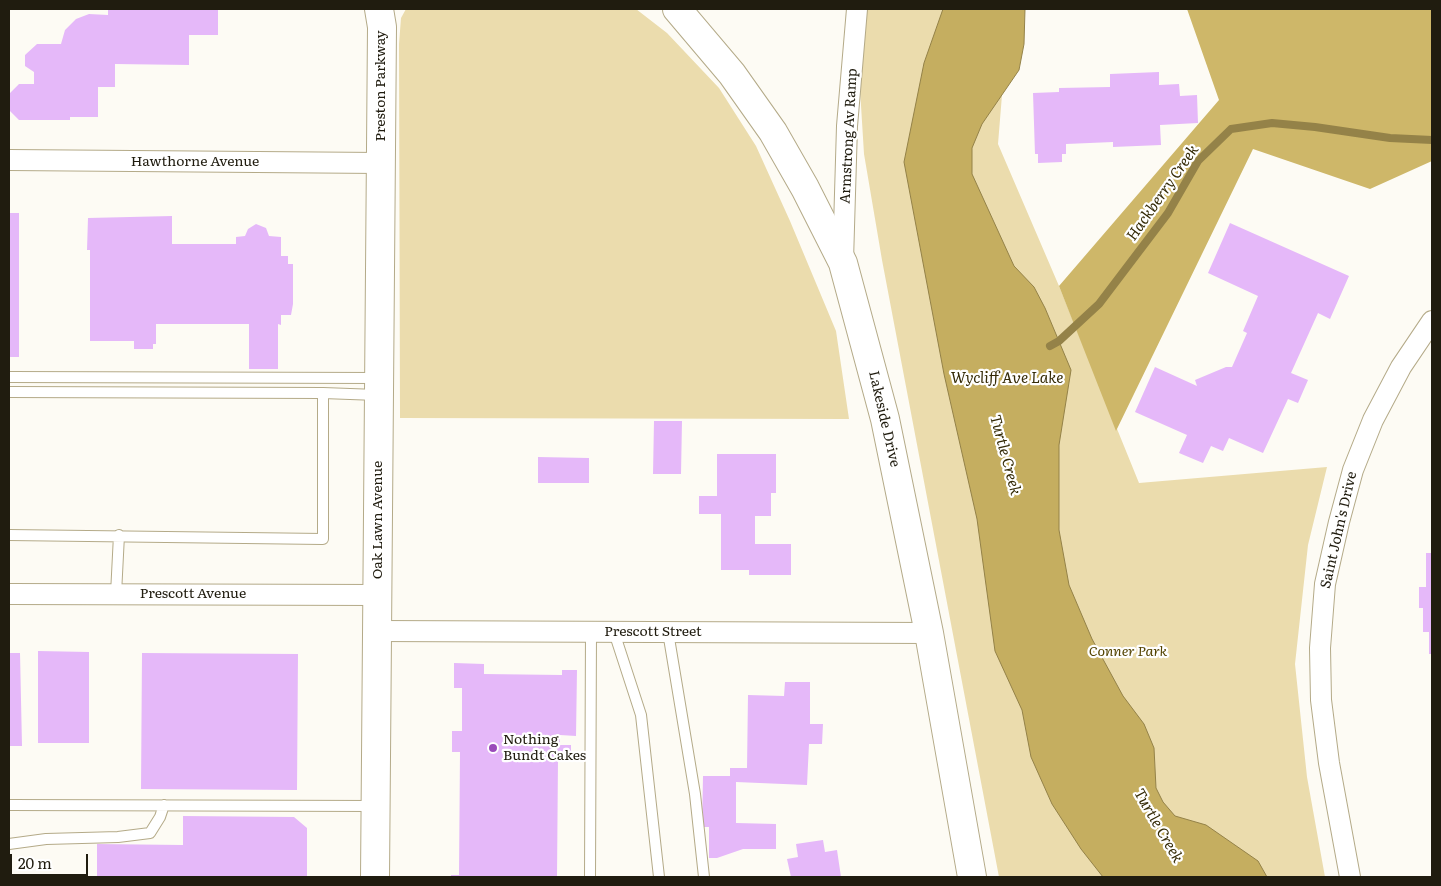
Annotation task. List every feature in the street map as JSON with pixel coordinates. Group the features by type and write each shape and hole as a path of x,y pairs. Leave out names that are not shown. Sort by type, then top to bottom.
{"main road":[{"name":"Lakeside Drive","path":"677,9 732,74 773,132 805,188 843,263 885,419 929,633 972,877"},
{"name":"Preston Parkway","path":"380,163 384,15"},
{"name":"Oak Lawn Avenue","path":"375,877 380,163"}],"street":[{"name":"Armstrong Av Ramp","path":"843,263 848,126 857,9"},
{"name":"Hawthorne Avenue","path":"9,160 380,163"},
{"name":"Saint John's Drive","path":"1350,877 1329,763 1321,700 1320,648 1325,584 1353,470 1373,420 1401,367 1432,321"},
{"name":"Prescott Avenue","path":"9,594 377,595"},
{"name":"Prescott Street","path":"377,631 929,633"}],"lane":[{"path":"9,378 379,386"},
{"path":"9,392 323,393 379,386"},
{"path":"9,536 323,539 323,393"},
{"path":"116,594 120,536"},
{"path":"590,877 591,632"},
{"path":"614,632 641,716 658,877"},
{"path":"668,632 695,794 704,877"},
{"path":"9,805 376,806"},
{"path":"9,844 46,839 118,838 150,833 160,817 164,805"}],"green space":[{"path":"406,9 636,9 667,33 719,88 756,146 836,331 849,419 400,418 399,44 401,18"},
{"name":"Conner Park","path":"865,9 1009,9 998,144 1059,286 1139,483 1327,467 1308,545 1295,664 1307,777 1325,877 999,877 882,260 864,154 859,73"}],"shaded area":[{"path":"1187,9 1432,9 1432,161 1370,189 1253,149 1116,431 1059,286 1219,100"}],"water":[{"name":"Wycliff Ave Lake","path":"943,9 1025,9 1024,44 1019,70 982,124 972,148 972,174 1014,266 1034,287 1045,308 1071,370 1059,445 1059,530 1069,585 1092,639 1123,696 1144,724 1154,748 1156,788 1163,802 1175,816 1206,825 1258,861 1267,877 1103,877 1081,849 1052,804 1031,757 1022,710 995,651 977,519 944,374 904,162 924,63"}],"building":[{"path":"108,9 218,9 218,35 189,35 189,65 115,64 115,87 98,87 98,117 70,117 70,120 19,120 9,110 9,94 19,84 34,84 34,72 25,66 25,55 37,44 61,44 65,30 76,19 89,14 108,15"},
{"path":"1159,72 1159,85 1179,84 1180,96 1197,95 1198,123 1160,125 1161,145 1113,147 1113,142 1066,144 1066,154 1062,154 1062,162 1038,163 1038,154 1035,154 1033,93 1059,92 1059,88 1110,87 1110,74"},
{"path":"9,213 19,213 19,357 9,357"},
{"path":"172,216 172,244 236,244 236,237 245,236 248,229 256,224 266,228 269,236 281,237 281,256 288,256 288,264 293,264 293,304 291,315 281,315 281,325 278,324 278,369 249,369 249,324 156,324 156,344 153,344 153,349 134,349 134,341 90,341 90,250 87,250 88,218"},
{"path":"1230,223 1349,276 1330,319 1318,313 1291,373 1308,380 1298,403 1288,399 1263,453 1229,438 1223,451 1211,446 1203,463 1179,453 1187,435 1135,412 1155,367 1197,386 1195,380 1226,367 1232,367 1247,333 1243,331 1258,296 1208,273"},
{"path":"654,421 682,421 681,474 653,474"},
{"path":"717,454 776,454 776,493 771,493 771,516 755,516 755,544 791,544 791,575 749,575 749,570 721,570 721,514 699,514 699,496 717,496"},
{"path":"538,457 589,458 589,483 538,483"},
{"path":"1426,553 1432,553 1432,654 1429,654 1429,632 1423,632 1423,608 1419,608 1419,587 1426,587"},
{"path":"38,651 89,652 89,743 38,743"},
{"path":"9,653 20,653 22,746 9,746"},
{"path":"142,653 298,654 297,790 141,789"},
{"path":"454,663 484,664 484,674 562,675 562,670 577,670 576,736 560,735 560,745 571,745 571,759 558,759 557,877 451,877 451,875 459,875 460,752 452,752 452,731 462,731 462,688 454,688"},
{"path":"785,682 810,682 810,724 823,724 822,744 809,744 807,785 736,782 736,823 776,824 776,849 743,849 717,858 709,858 709,827 702,827 703,776 730,776 730,768 747,768 748,695 784,696"},
{"path":"183,816 294,817 307,828 307,877 97,877 97,844 183,845"},
{"path":"823,840 825,852 837,850 841,877 791,877 787,859 798,857 796,844"}],"waterway":[{"name":"Hackberry Creek","path":"1050,346 1059,341 1099,304 1168,213 1198,161 1231,129 1272,123 1390,138 1432,140"}],"place":[{"name":"Nothing Bundt Cakes","path":"493,748"}],"water label":[{"name":"Turtle Creek","path":"1005,455"},
{"name":"Turtle Creek","path":"1158,826"}]}
